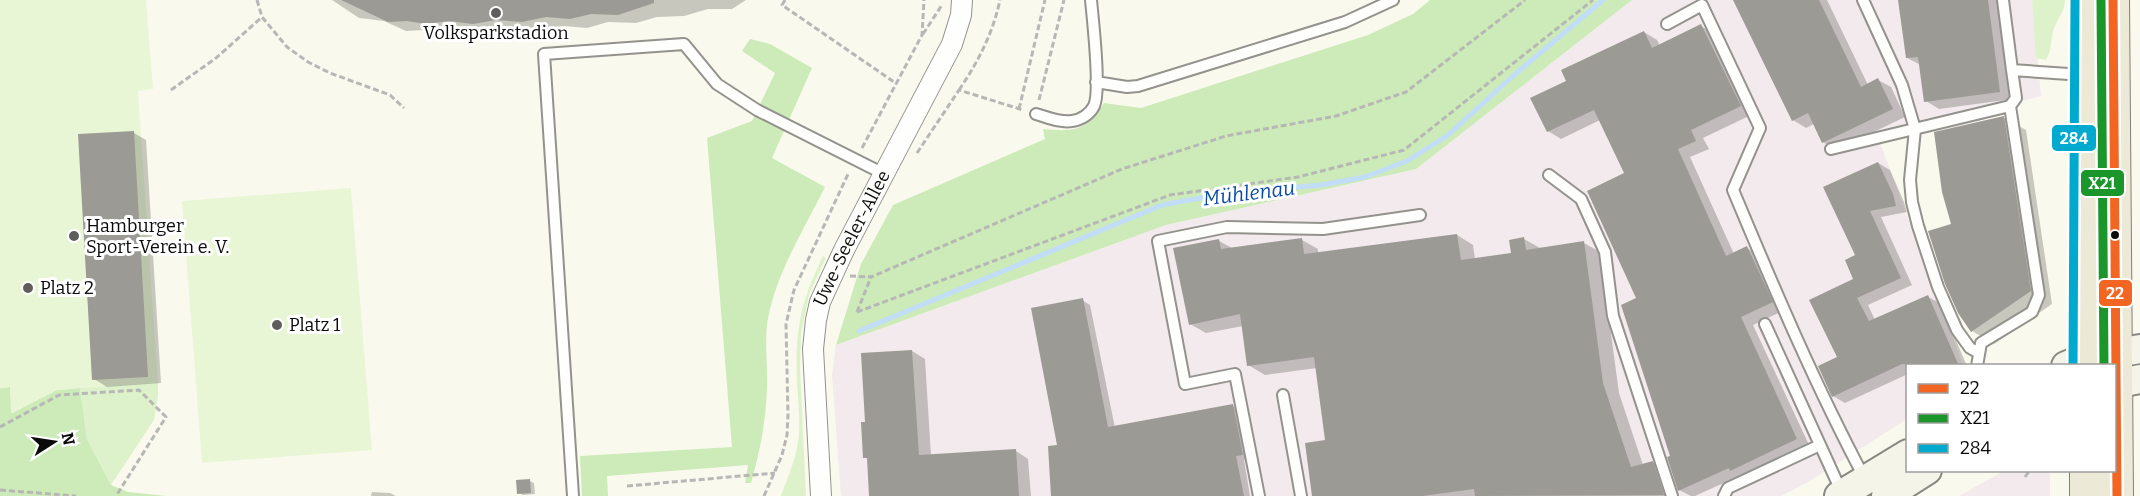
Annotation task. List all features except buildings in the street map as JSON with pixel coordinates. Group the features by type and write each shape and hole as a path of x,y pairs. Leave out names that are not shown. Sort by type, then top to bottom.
{"main road":[{"path":"2087,0 2079,363 2129,351"},
{"path":"2113,0 2129,351 2124,382 2117,496"},
{"path":"1858,491 1906,455"},
{"path":"1858,491 1924,472"},
{"path":"2085,472 2085,496"}],"street":[{"name":"Uwe-Seeler-Allee","path":"821,496 814,361 816,320 826,288 952,44 961,15 962,0"}],"lane":[{"path":"1036,114 1061,121 1072,121 1081,119 1094,105 1096,82 1091,0"},
{"path":"1096,82 1127,87 1138,86 1345,22 1380,3 1393,0"},
{"path":"1863,0 1902,85 1915,129 1910,180 1912,202 1938,287 1957,330 1970,348 1979,353"},
{"path":"1831,149 2010,106 2016,98 2003,0"},
{"path":"1667,24 1702,5 1760,128 1733,190 1785,315 1839,430 1858,491"},
{"path":"573,496 544,54 684,44 717,84 758,110 884,174"},
{"path":"2012,70 2086,75"},
{"path":"1977,364 1981,343 2032,312 2039,295 2010,106"},
{"path":"1549,175 1581,199 1605,252 1613,316 1672,496"},
{"path":"1259,496 1235,374 1185,384 1158,241 1227,227 1323,229 1419,215"},
{"path":"1765,324 1821,445 1858,491"},
{"path":"1283,395 1301,496"},
{"path":"1724,496 1728,488 1821,445"}],"path":[{"path":"257,0 262,17 287,47 308,62 330,73 390,95 404,108"},
{"path":"785,0 782,5 897,84 922,35 941,8 943,0"},
{"path":"922,35 924,0"},
{"path":"912,161 983,51 997,15 1000,0"},
{"path":"1019,109 1045,0"},
{"path":"959,90 1036,114 1064,0"},
{"path":"856,266 850,276 871,277 1122,169 1226,136 1336,116 1406,92 1526,0"},
{"path":"871,277 857,312 1170,195 1298,177 1404,150 1593,0"},
{"path":"171,90 216,58 262,17"},
{"path":"0,427 58,395 139,390 166,417 116,496"},
{"path":"627,486 775,472"},
{"path":"2025,477 2029,472"},
{"path":"0,490 75,496"}],"shaded area":[{"path":"1632,0 2032,0 2041,96 1879,140 1963,364 1906,364 1906,420 1808,482 1781,496 841,496 832,375 836,345 1166,225 1416,169"},
{"path":"2002,472 2050,472 2050,496 1959,496"}],"green space":[{"name":"Hamburger Sport-Verein e. V.","path":"0,0 146,0 153,89 138,91 158,382 57,390 11,413 10,387 0,388"},
{"path":"1430,0 1632,0 1416,169 1166,225 836,345 861,264 893,205 1045,139 1043,129 1079,128 1098,112 1104,103 1141,108 1368,35 1413,14"},
{"path":"2032,0 2065,0 2054,28 2046,60 2036,58"},
{"path":"750,39 770,44 812,68 772,158 825,187 792,251 772,301 766,335 765,412 760,448 751,483 745,483 748,465 607,476 608,496 582,496 580,456 732,447 707,138 752,121 775,73 742,51"},
{"name":"Platz 1","path":"351,188 372,450 202,463 182,201"},
{"path":"823,256 826,258 809,294 801,334 800,368 806,496 781,496 795,456 799,435 798,332 804,303"},
{"path":"158,382 154,420 111,485 87,439 80,388"},
{"path":"10,387 12,413 57,390 80,388 87,439 111,485 128,492 167,496 0,496 0,388"}],"waterway":[{"name":"Mühlenau","path":"859,331 1162,205 1228,193 1321,185 1365,177 1407,161 1448,135 1514,75 1603,0"}],"transit line":[{"name":"284","path":"2073,364 2075,0"},
{"name":"X21","path":"2101,0 2104,364"},
{"name":"22","path":"2113,0 2116,364"},
{"name":"22","path":"2116,372 2117,496"}],"place":[{"name":"Volksparkstadion","path":"496,13"},
{"name":"Hamburger Sport-Verein e. V.","path":"74,236"},
{"name":"Platz 2","path":"28,288"},
{"name":"Platz 1","path":"277,325"}]}
